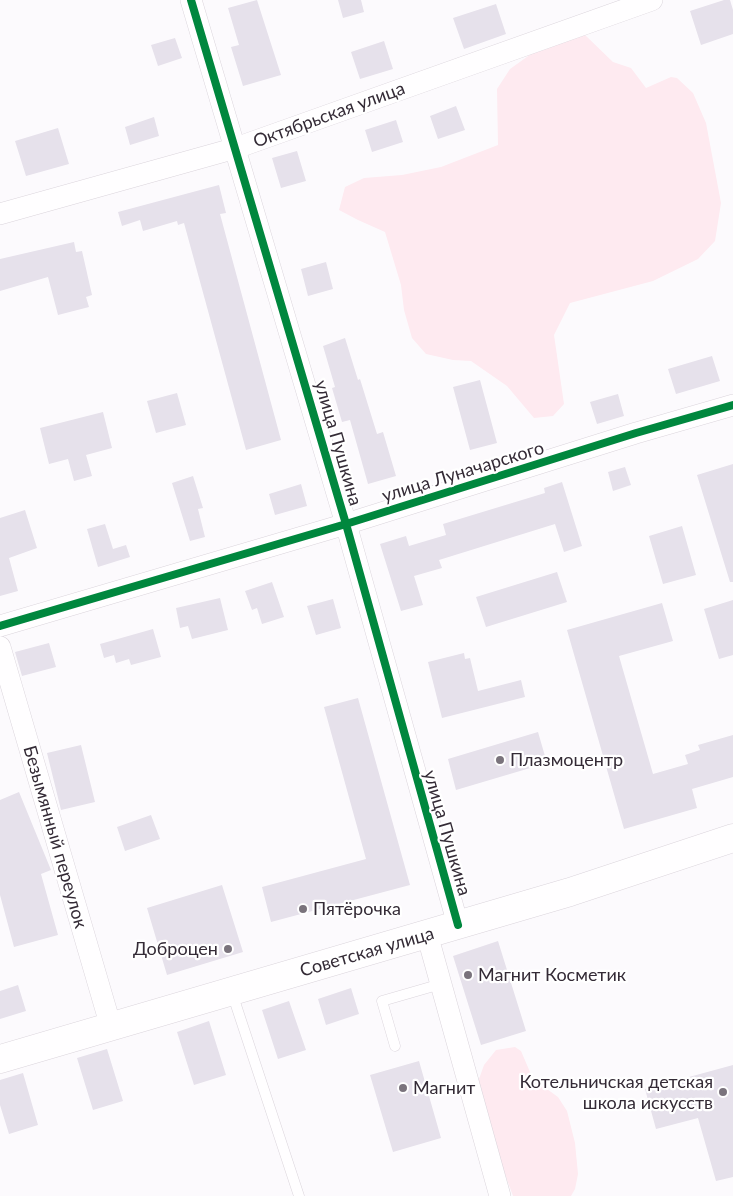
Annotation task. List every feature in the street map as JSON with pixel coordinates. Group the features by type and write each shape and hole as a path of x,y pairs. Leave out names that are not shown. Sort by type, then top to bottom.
{"main road":[{"name":"Советская улица","path":"0,1059 570,892 733,838"}],"street":[{"name":"улица Пушкина","path":"191,0 346,524 458,925"},
{"name":"Октябрьская улица","path":"0,214 236,148 652,0"},
{"name":"улица Луначарского","path":"0,626 346,524 636,433 733,405"},
{"name":"Безымянный переулок","path":"0,647 112,1027"},
{"path":"427,934 500,1196"}],"lane":[{"path":"395,1046 382,1001 442,984"},
{"path":"232,992 299,1196"}],"shaded area":[{"path":"585,35 613,62 631,68 646,88 671,77 677,78 693,93 706,123 721,203 715,241 698,259 653,281 570,303 554,335 564,404 553,416 534,418 507,386 471,361 453,360 426,354 412,338 404,310 401,285 385,232 339,210 345,187 364,178 402,175 441,167 498,145 497,89 510,69 538,49"},
{"path":"515,1047 521,1051 533,1079 558,1097 567,1111 575,1143 578,1174 575,1189 571,1196 513,1196 481,1109 478,1094 479,1079 484,1065 496,1050"}],"building":[{"path":"257,0 281,75 243,86 231,47 239,45 228,8"},
{"path":"338,0 361,0 364,12 343,18"},
{"path":"724,0 730,0 733,10 733,34 701,45 690,11"},
{"path":"496,4 506,34 464,49 453,18"},
{"path":"175,38 182,58 158,66 151,45"},
{"path":"384,41 393,69 360,79 351,52"},
{"path":"456,106 465,130 438,139 430,116"},
{"path":"154,117 159,136 130,145 125,127"},
{"path":"396,120 403,142 372,152 365,130"},
{"path":"58,128 69,164 26,176 15,141"},
{"path":"297,151 306,181 281,188 272,158"},
{"path":"219,185 226,213 220,214 281,440 246,450 184,223 178,225 177,221 143,231 140,220 122,226 118,212"},
{"path":"74,242 76,252 82,251 92,295 86,297 89,307 58,315 48,277 0,291 0,259"},
{"path":"326,262 333,289 308,296 301,269"},
{"path":"345,338 377,434 383,432 396,476 368,484 350,420 342,422 332,388 335,387 323,346"},
{"path":"712,356 720,381 676,394 668,369"},
{"path":"480,380 497,443 470,450 453,387"},
{"path":"177,393 186,425 156,433 147,401"},
{"path":"618,394 624,416 597,424 590,402"},
{"path":"103,412 112,448 86,455 92,476 74,481 68,459 49,464 40,428"},
{"path":"733,464 733,582 730,582 697,475"},
{"path":"625,467 631,485 613,491 608,472"},
{"path":"193,476 203,508 198,509 205,537 190,541 172,483"},
{"path":"562,482 582,546 564,552 555,524 439,560 442,568 414,576 423,605 401,611 380,544 406,536 409,546 446,535 443,524 545,493 544,488"},
{"path":"301,484 307,506 275,515 269,494"},
{"path":"25,510 37,548 9,558 18,591 0,596 0,518"},
{"path":"105,524 113,549 126,545 130,557 98,567 87,529"},
{"path":"682,526 696,575 663,584 649,536"},
{"path":"557,572 567,602 486,627 476,597"},
{"path":"272,582 284,617 262,624 257,608 252,610 245,591"},
{"path":"220,598 228,630 192,639 188,626 180,628 176,608"},
{"path":"333,599 341,628 316,635 307,606"},
{"path":"733,600 733,655 719,659 704,609"},
{"path":"662,603 673,641 619,656 653,774 688,764 685,755 700,750 698,745 733,735 733,777 692,789 697,808 624,829 567,630"},
{"path":"153,629 161,657 131,665 129,659 116,663 114,655 104,658 100,644"},
{"path":"49,643 56,667 22,676 15,652"},
{"path":"464,653 465,659 470,658 478,691 521,680 525,697 442,718 428,662"},
{"path":"358,698 410,885 271,922 262,887 366,859 324,707"},
{"name":"Плазмоцентр","path":"538,732 547,763 456,790 448,759"},
{"path":"81,745 95,802 61,810 47,753"},
{"path":"19,792 51,870 41,874 58,935 14,947 0,895 0,800"},
{"path":"151,815 160,839 125,851 117,827"},
{"path":"222,885 243,952 167,975 147,908"},
{"path":"498,941 526,1031 481,1045 453,956"},
{"path":"18,985 26,1011 0,1019 0,991"},
{"path":"351,988 359,1014 326,1025 318,999"},
{"path":"289,1001 306,1050 278,1059 262,1010"},
{"path":"209,1021 226,1075 194,1085 177,1032"},
{"path":"107,1049 123,1101 93,1110 77,1058"},
{"path":"419,1061 441,1138 393,1152 370,1075"},
{"path":"733,1065 733,1177 716,1181 698,1118 656,1129 645,1089"},
{"path":"23,1073 38,1125 9,1134 0,1105 0,1080"}],"cycle path":[{"path":"191,0 346,524 458,925"},
{"path":"0,626 346,524 636,433 733,405"}],"place":[{"name":"Плазмоцентр","path":"500,760"},
{"name":"Пятёрочка","path":"303,909"},
{"name":"Доброцен","path":"228,949"},
{"name":"Магнит Косметик","path":"468,975"},
{"name":"Магнит","path":"403,1088"},
{"name":"Котельничская детская школа искусств","path":"723,1092"}]}
